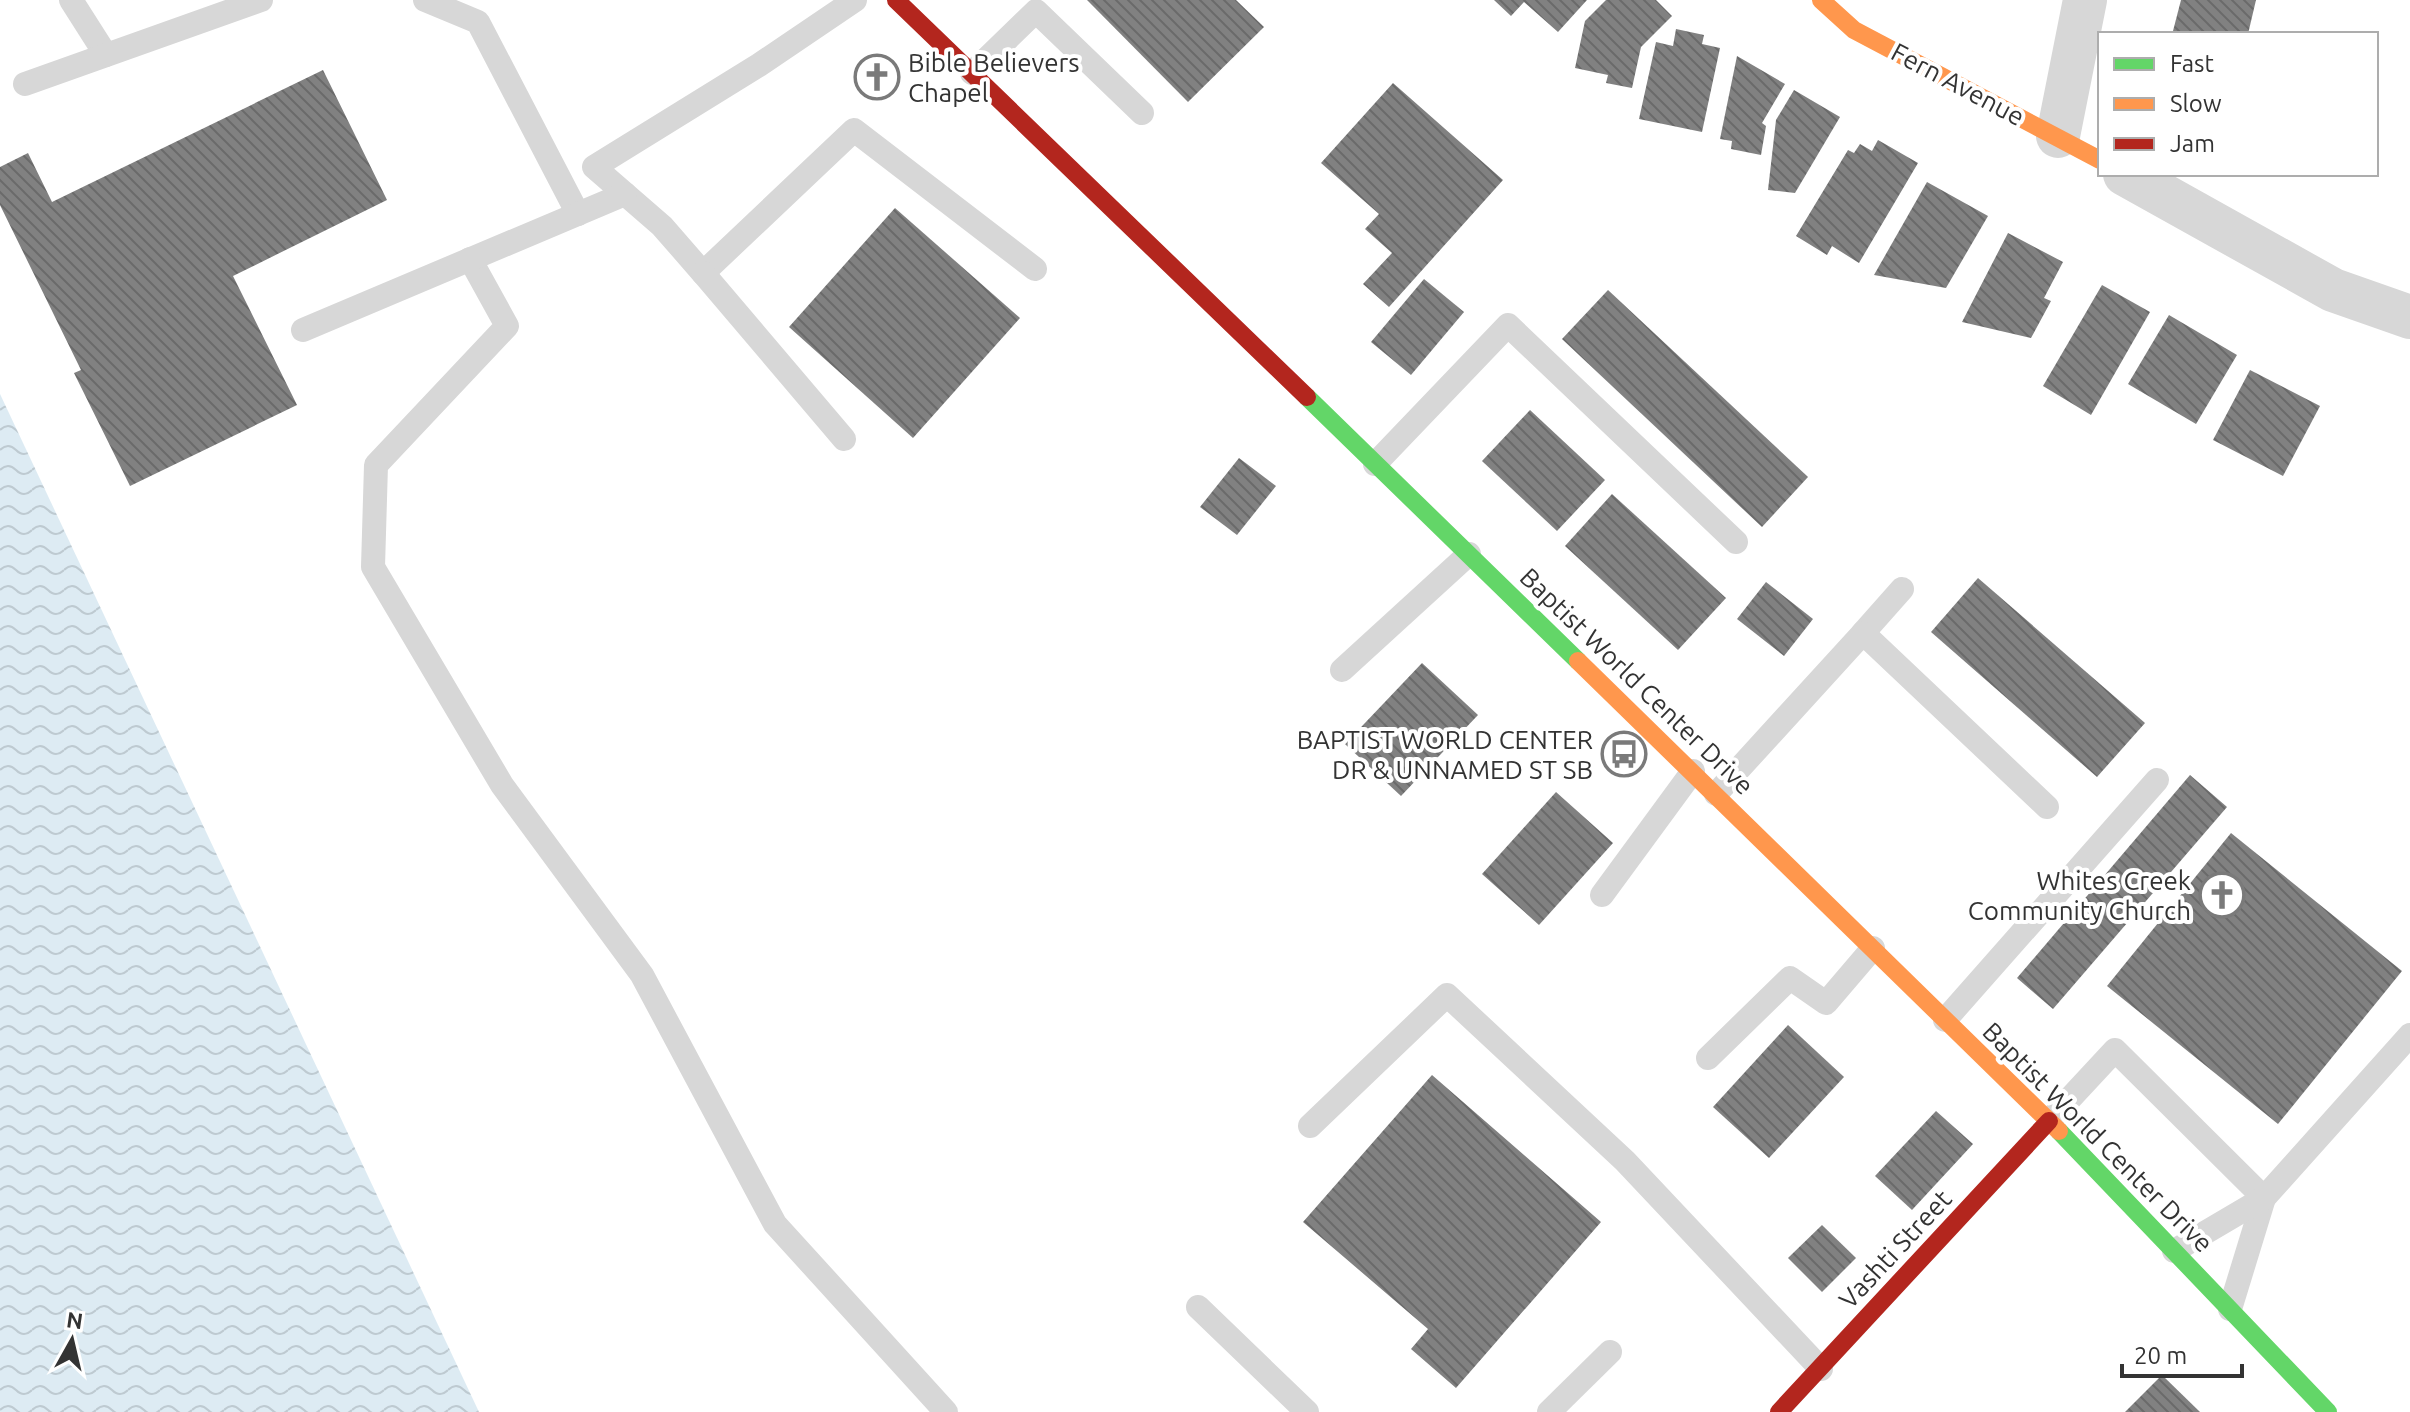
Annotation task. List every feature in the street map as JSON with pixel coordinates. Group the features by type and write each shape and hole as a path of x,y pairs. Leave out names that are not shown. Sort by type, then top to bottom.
{"street":[{"name":"Baptist World Center Drive","path":"896,0 1693,771 2049,1121 2328,1412"},
{"name":"Fern Avenue","path":"1821,0 1854,30 2098,159"},
{"path":"2058,136 2085,0"},
{"path":"2129,176 2333,290 2410,317"},
{"name":"Vashti Street","path":"1779,1412 2049,1121"}],"lane":[{"path":"71,0 106,55"},
{"path":"25,84 261,0"},
{"path":"425,0 478,22 578,214"},
{"path":"844,439 662,226 594,167 759,65 855,0"},
{"path":"972,73 1036,11 1142,113"},
{"path":"703,273 854,130 1035,269"},
{"path":"303,330 625,194"},
{"path":"470,259 507,326 376,465 373,567 502,785 642,975 775,1224 946,1412"},
{"path":"1375,464 1508,325 1736,542"},
{"path":"1342,670 1469,554"},
{"path":"1716,794 1902,589"},
{"path":"1863,633 2047,807"},
{"path":"1602,895 1693,771"},
{"path":"1945,1020 2157,780"},
{"path":"1708,1058 1790,978 1826,1003 1873,948"},
{"path":"1310,1126 1447,995 1625,1161 1821,1369"},
{"path":"2174,1251 2264,1198 2410,1035"},
{"path":"2049,1121 2115,1050 2264,1198"},
{"path":"2230,1309 2264,1198"},
{"path":"1198,1307 1307,1412"},
{"path":"1549,1412 1610,1352"}],"water":[{"path":"0,394 479,1412 0,1412"}],"building":[{"path":"1087,0 1236,0 1264,27 1188,102"},
{"path":"1494,0 1587,0 1558,32 1524,2 1511,16"},
{"path":"1606,0 1656,0 1672,16 1641,47 1632,88 1606,83 1608,75 1575,68 1585,21"},
{"path":"2181,0 2256,0 2248,32 2173,31"},
{"path":"1676,29 1704,35 1702,44 1720,48 1702,132 1639,119 1656,42 1673,46"},
{"path":"1737,56 1785,84 1762,123 1766,126 1761,155 1731,149 1732,141 1720,139"},
{"path":"323,70 387,200 233,276 297,405 130,486 74,373 81,370 0,205 0,167 28,153 52,202"},
{"path":"1393,83 1503,180 1389,307 1363,284 1392,253 1365,229 1379,214 1321,163"},
{"path":"1794,90 1840,117 1795,193 1768,190 1776,120"},
{"path":"1878,140 1918,163 1859,263 1832,246 1827,255 1796,236 1848,150 1854,153 1860,144 1872,151"},
{"path":"1927,182 1988,216 1946,288 1874,275"},
{"path":"895,208 1020,318 913,438 789,327"},
{"path":"2008,233 2063,262 2044,298 2051,301 2031,338 1962,322"},
{"path":"1424,279 1464,312 1411,375 1371,342"},
{"path":"2102,285 2150,312 2091,415 2043,386"},
{"path":"1608,290 1808,477 1762,527 1562,339"},
{"path":"2169,315 2237,355 2196,424 2128,384"},
{"path":"2250,370 2320,406 2283,476 2213,440"},
{"path":"1530,410 1605,480 1557,531 1482,461"},
{"path":"1239,458 1276,486 1237,535 1200,507"},
{"path":"1612,494 1726,598 1678,650 1565,546"},
{"path":"1978,578 2145,723 2097,777 1931,632"},
{"path":"1766,582 1813,619 1784,656 1737,619"},
{"path":"1422,663 1478,715 1401,796 1345,744"},
{"path":"2190,775 2227,807 2053,1009 2017,978"},
{"path":"1556,792 1613,843 1539,925 1482,874"},
{"path":"2231,833 2402,971 2278,1124 2107,986"},
{"path":"1788,1025 1844,1077 1769,1158 1713,1107"},
{"path":"1432,1075 1601,1222 1456,1388 1411,1349 1428,1329 1303,1222"},
{"path":"1936,1111 1973,1144 1912,1210 1875,1176"},
{"path":"1822,1225 1856,1258 1822,1292 1788,1258"},
{"path":"2162,1375 2200,1412 2125,1412"}],"traffic: fast":[{"path":"1307,397 1578,661"},
{"path":"2059,1131 2328,1412"}],"traffic: slow":[{"path":"1821,0 1854,30 2098,159"},
{"path":"1578,661 2059,1131"}],"traffic: jam":[{"path":"896,0 1307,397"},
{"path":"1779,1412 2049,1121"}],"place":[{"name":"Bible Believers Chapel","path":"877,77"},
{"name":"BAPTIST WORLD CENTER DR & UNNAMED ST SB","path":"1624,754"},
{"name":"Whites Creek Community Church","path":"2222,895"}]}
